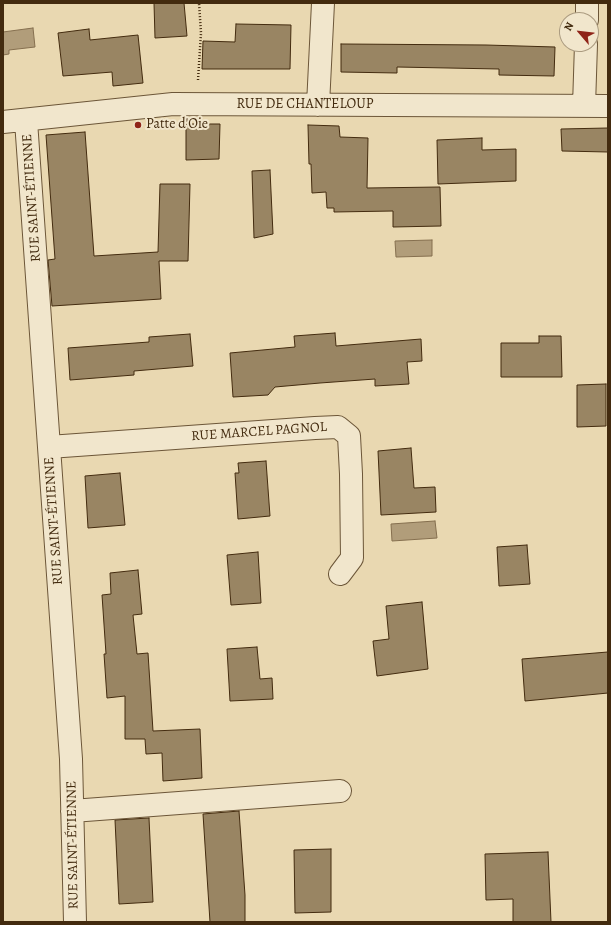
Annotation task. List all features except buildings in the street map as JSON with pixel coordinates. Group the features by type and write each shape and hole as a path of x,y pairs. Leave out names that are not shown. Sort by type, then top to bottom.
{"street":[{"path":"318,105 323,3"},
{"path":"584,106 586,52"},
{"name":"RUE DE CHANTELOUP","path":"3,122 26,121 173,104 608,106"},
{"name":"RUE SAINT-ÉTIENNE","path":"26,121 71,759 75,922"},
{"name":"RUE MARCEL PAGNOL","path":"49,447 338,427 349,436 351,474 352,558 340,574"},
{"path":"72,811 340,791"}],"path":[{"path":"198,85 201,33 199,3"}],"shaded area":[{"path":"33,28 35,47 9,50 9,54 3,55 3,32"},
{"path":"432,240 432,256 396,257 395,241"},
{"path":"435,521 437,538 392,541 391,524"}],"place":[{"name":"Patte d'Oie","path":"138,125"}]}
